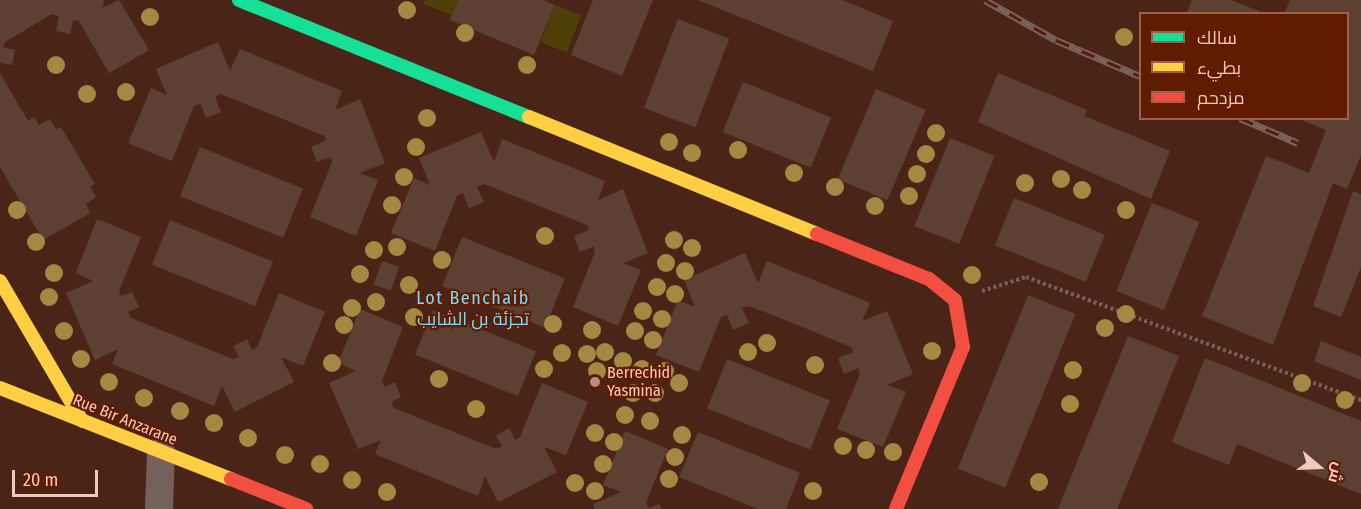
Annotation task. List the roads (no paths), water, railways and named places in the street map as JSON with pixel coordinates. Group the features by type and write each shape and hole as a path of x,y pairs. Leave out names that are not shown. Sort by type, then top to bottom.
{"street":[{"path":"239,0 929,279 955,300 963,347 896,509"},
{"path":"0,280 82,421"},
{"name":"Rue Bir Anzarane","path":"0,388 306,509"},
{"path":"159,509 161,452"}],"railway":[{"path":"985,0 1056,40 1139,76"},
{"path":"1245,120 1298,143"}],"place":[{"name":"Berrechid Yasmina","path":"595,382"}],"district":[{"name":"Lot Benchaib تجزئة بن الشايب","path":"473,309"}]}
